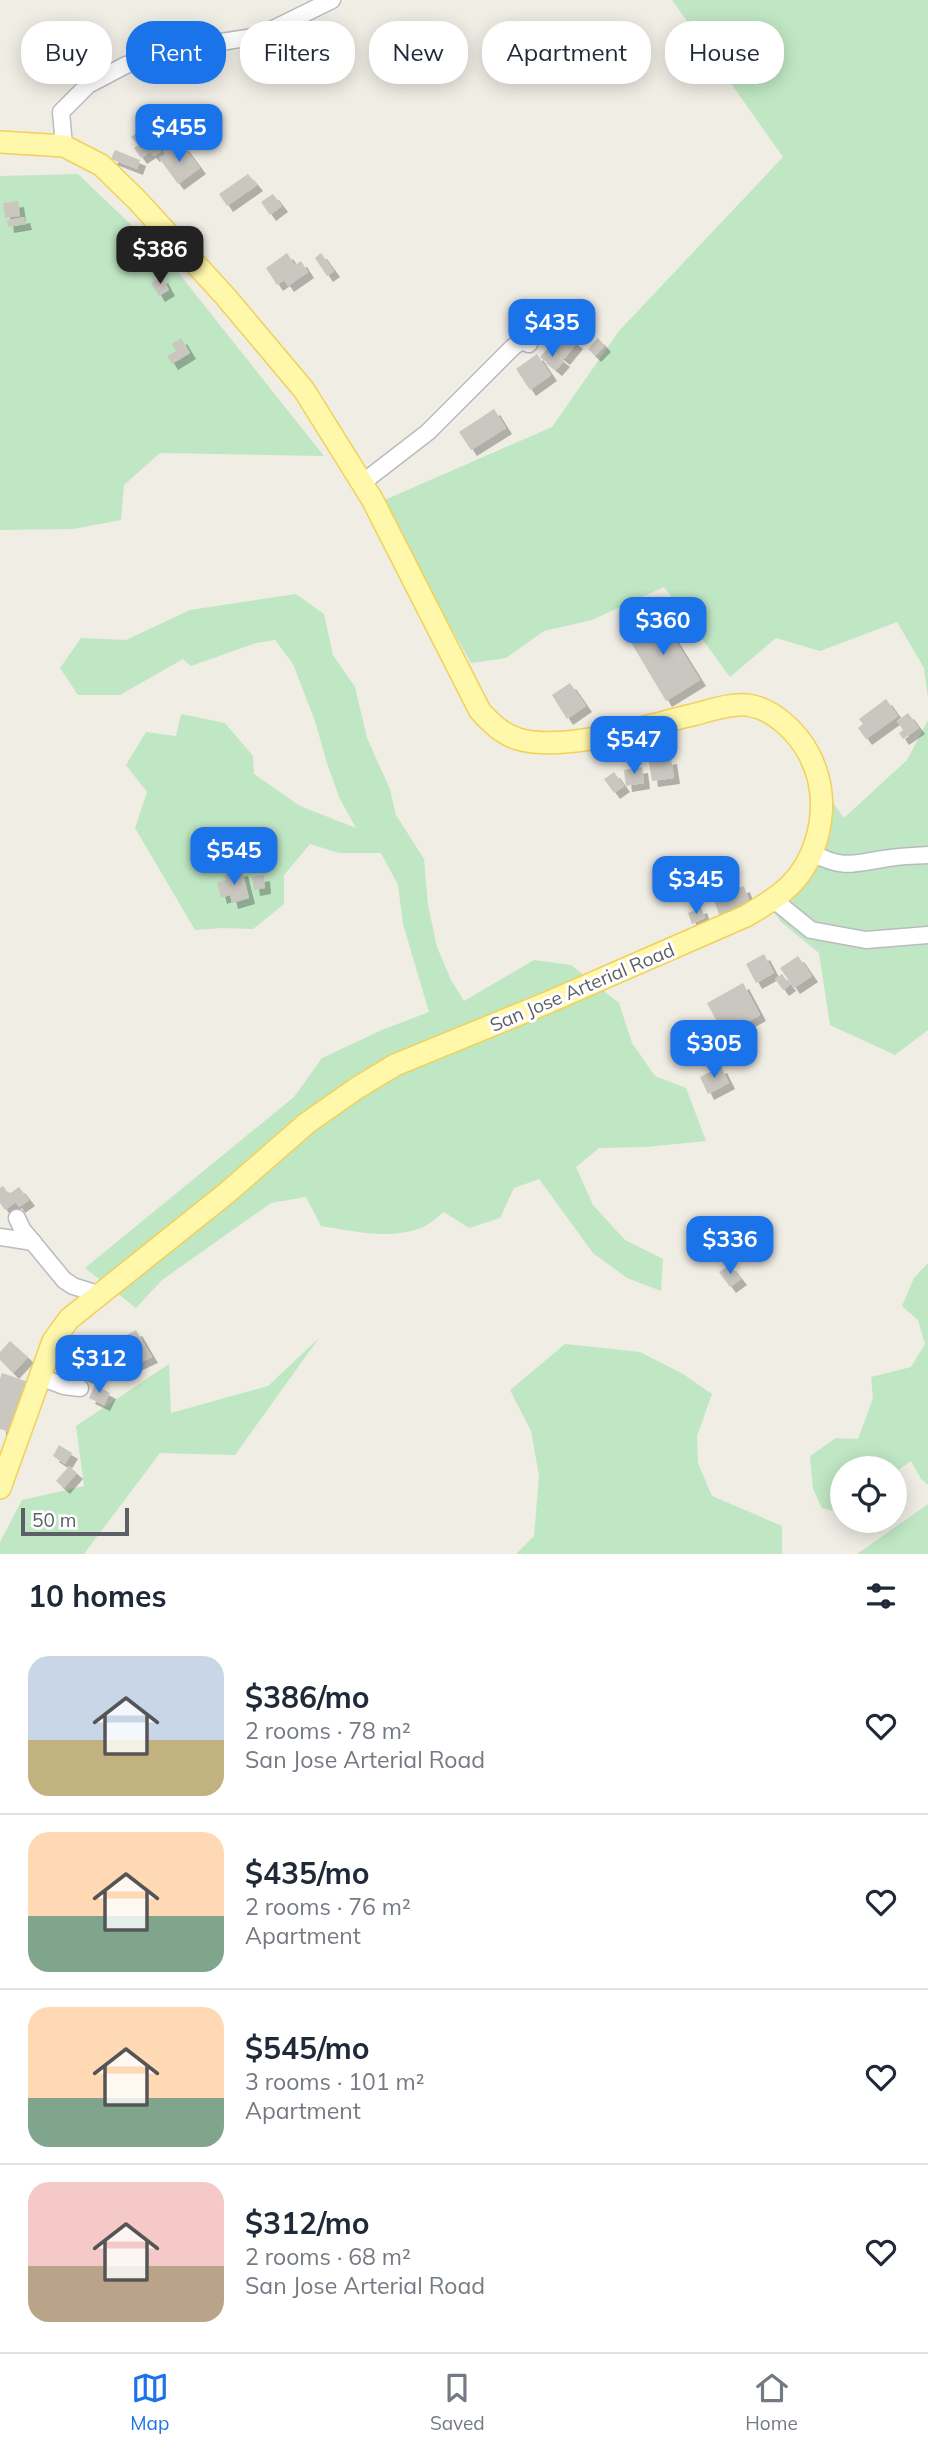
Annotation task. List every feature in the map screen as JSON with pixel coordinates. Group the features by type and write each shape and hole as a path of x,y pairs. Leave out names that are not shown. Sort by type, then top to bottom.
{"main road":[{"name":"San Jose Arterial Road","path":"0,142 64,146 101,165 225,296 304,390 362,483 480,711 496,728 518,739 546,743 617,735 717,709 748,705 777,716 802,741 817,769 822,800 821,824 812,853 797,880 774,900 724,926 395,1065 307,1123 228,1192 98,1294 69,1319 53,1341 0,1488"}],"street":[{"path":"64,146 61,112 88,85 126,65 196,46 259,37 332,0"},
{"path":"362,483 428,432 512,348 522,341 529,344"},
{"path":"812,853 830,863 854,865 885,858 928,855"},
{"path":"774,900 811,930 866,940 928,934"},
{"path":"17,1218 22,1229 64,1280 73,1286 98,1294"},
{"path":"0,1237 33,1242"},
{"path":"40,1377 64,1386 80,1388"}],"green space":[{"path":"672,0 928,0 928,698 924,668 897,622 820,651 776,638 730,677 664,587 592,620 544,631 506,658 471,663 380,502 552,427 619,331 783,157 731,84 784,84 784,21 687,21"},
{"path":"78,174 169,261 324,456 160,453 124,485 121,520 73,529 0,530 0,176"},
{"path":"296,594 324,614 333,655 355,687 367,738 390,789 396,815 424,859 428,905 437,947 451,980 464,1001 534,960 571,965 619,1003 632,1043 655,1076 686,1088 706,1141 599,1148 576,1167 593,1205 625,1240 663,1259 661,1291 627,1278 593,1253 539,1179 514,1188 500,1218 469,1228 444,1212 424,1227 409,1232 358,1232 321,1226 306,1197 271,1203 162,1280 136,1308 85,1268 294,1097 322,1058 429,1012 403,924 398,885 381,853 339,853 310,844 284,875 284,904 253,929 195,930 135,828 147,792 126,765 146,732 176,736 181,714 225,723 253,756 254,774 300,806 356,828 339,797 315,721 293,664 275,640 256,643 191,666 183,659 120,695 78,695 60,668 81,638 126,640 190,610"},
{"path":"928,720 928,1030 895,1055 830,1025 819,953 781,922 768,903 797,880 820,785 844,818 907,760"},
{"path":"928,1263 928,1485 921,1479 911,1461 907,1464 907,1456 830,1456 830,1510 822,1508 813,1489 810,1456 836,1438 858,1439 873,1398 871,1377 911,1367 925,1344 918,1320 902,1306 914,1278"},
{"path":"319,1338 235,1455 160,1453 84,1554 0,1554 0,1542 22,1500 84,1486 76,1426 169,1364 171,1413 268,1386"},
{"path":"565,1344 640,1352 683,1374 712,1394 697,1436 698,1463 712,1496 782,1526 782,1554 516,1554 534,1536 539,1476 531,1431 510,1390"},
{"path":"928,1504 928,1554 857,1554 887,1533 907,1533 907,1519"}],"building":[{"path":"152,121 167,142 154,156 150,152 141,158 134,148 138,145 131,137"},
{"path":"183,145 200,168 178,184 159,158 166,154 163,151 169,146 173,153"},
{"path":"115,150 140,160 137,169 111,159"},
{"path":"248,174 257,185 227,206 219,194"},
{"path":"273,194 282,206 270,215 261,202"},
{"path":"18,201 20,216 5,218 3,203"},
{"path":"24,217 26,224 8,227 7,220"},
{"path":"127,236 146,246 140,257 121,247"},
{"path":"287,253 295,265 301,261 308,272 288,286 284,280 277,285 266,268"},
{"path":"321,253 334,271 327,276 315,258"},
{"path":"162,277 169,290 159,296 151,283"},
{"path":"555,325 577,343 564,359 542,342"},
{"path":"181,338 190,353 172,364 167,356 176,351 172,344"},
{"path":"598,338 605,346 595,356 588,349"},
{"path":"548,348 564,361 556,370 540,357"},
{"path":"537,354 551,375 530,390 516,369"},
{"path":"494,409 506,428 471,450 459,432"},
{"path":"659,614 700,680 666,701 626,634"},
{"path":"570,683 586,706 567,719 552,695"},
{"path":"886,699 898,716 866,739 858,728 863,724 859,719"},
{"path":"908,713 919,728 903,739 899,733 903,730 897,721"},
{"path":"671,758 674,778 652,781 649,762"},
{"path":"642,767 644,783 626,786 624,770"},
{"path":"614,772 624,786 614,793 604,779"},
{"path":"242,870 249,898 232,903 230,895 221,898 217,883 226,880 225,875"},
{"path":"264,875 265,888 254,890 252,877"},
{"path":"744,886 751,906 720,917 713,897"},
{"path":"701,907 705,918 692,924 688,913"},
{"path":"764,954 774,973 756,983 746,964"},
{"path":"798,956 812,976 794,988 780,968"},
{"path":"782,974 790,985 783,990 775,979"},
{"path":"743,983 760,1015 724,1035 707,1003"},
{"path":"721,1067 729,1083 708,1094 700,1077"},
{"path":"3,1186 9,1194 19,1187 29,1200 19,1207 16,1202 5,1210 0,1203 0,1188"},
{"path":"730,1265 741,1279 730,1287 719,1272"},
{"path":"136,1330 152,1357 119,1372 110,1353 128,1344 125,1336"},
{"path":"10,1341 28,1357 13,1373 0,1360 0,1352"},
{"path":"86,1345 105,1353 92,1380 74,1372"},
{"path":"2,1373 28,1382 10,1432 0,1429"},
{"path":"95,1385 110,1393 104,1405 89,1398"},
{"path":"59,1445 72,1453 65,1464 53,1456"},
{"path":"69,1466 77,1473 64,1488 56,1481"}]}
